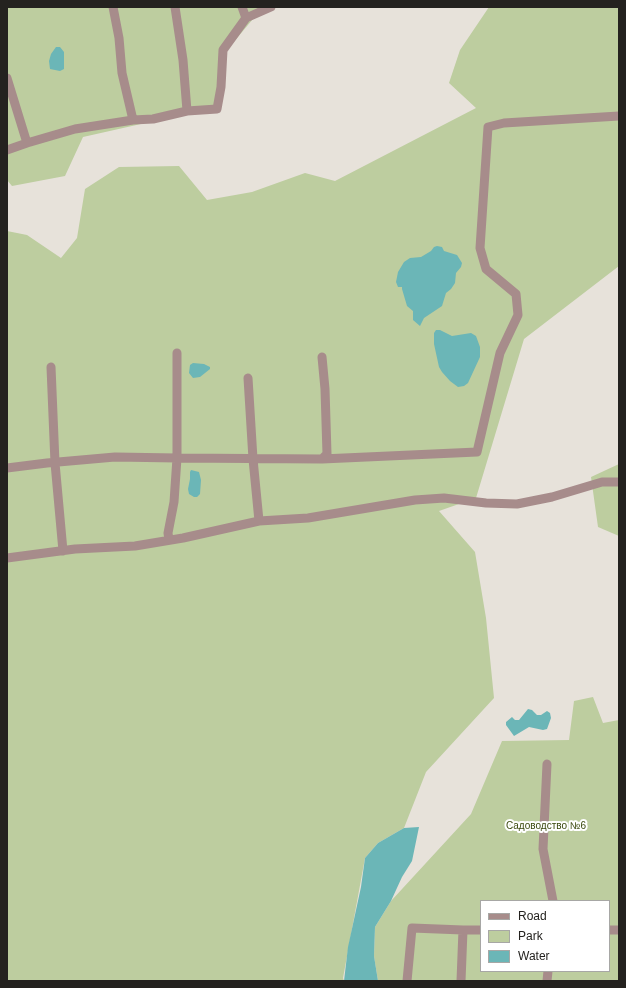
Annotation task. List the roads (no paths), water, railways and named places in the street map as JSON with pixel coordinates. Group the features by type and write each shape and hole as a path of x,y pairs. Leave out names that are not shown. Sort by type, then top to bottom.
{"lane":[{"path":"113,7 120,38 122,73 133,120"},
{"path":"175,7 183,60 187,111"},
{"path":"242,7 246,18"},
{"path":"7,150 75,129 133,120 153,119 187,111 217,109 221,87 223,50 246,18 271,7"},
{"path":"7,78 27,143"},
{"path":"7,468 115,457 322,459 477,452 500,353 518,315 516,294 486,269 480,248 488,127 504,123 619,116"},
{"path":"169,540 168,533 174,502 176,458 177,353"},
{"path":"322,357 325,389 327,454 322,459"},
{"path":"51,367 55,462 63,551"},
{"path":"248,378 253,459 259,521"},
{"path":"7,558 63,551 135,546 259,521 308,518 415,500 444,498 486,503 517,504 552,497 602,482 619,482"},
{"path":"547,764 543,849 553,900"},
{"path":"408,981 412,928 480,930"},
{"path":"461,981 463,930"}],"water":[{"path":"56,47 60,47 64,52 64,69 60,71 50,69 49,61 51,54"},
{"path":"437,246 442,247 444,251 457,255 462,263 461,267 456,273 455,283 446,293 442,306 424,318 420,326 413,320 413,311 407,306 402,287 398,287 396,282 398,272 404,262 410,258 421,257"},
{"path":"436,330 440,330 452,336 471,333 476,336 480,347 480,357 468,383 464,386 458,387 450,381 439,367 434,344 434,333"},
{"path":"193,363 204,364 210,367 210,369 200,377 193,378 189,373 190,365"},
{"path":"191,470 199,472 201,480 200,494 197,497 189,494 188,489"},
{"path":"528,709 532,710 537,715 541,715 547,711 550,713 551,718 547,729 543,730 529,727 514,736 506,725 506,722 512,717 515,720 519,720"},
{"path":"419,827 412,861 402,877 391,901 375,927 374,956 378,981 344,981 348,947 361,887 365,858 378,843 404,828"}],"park label":[{"name":"Садоводство №6","path":"546,826"}]}
